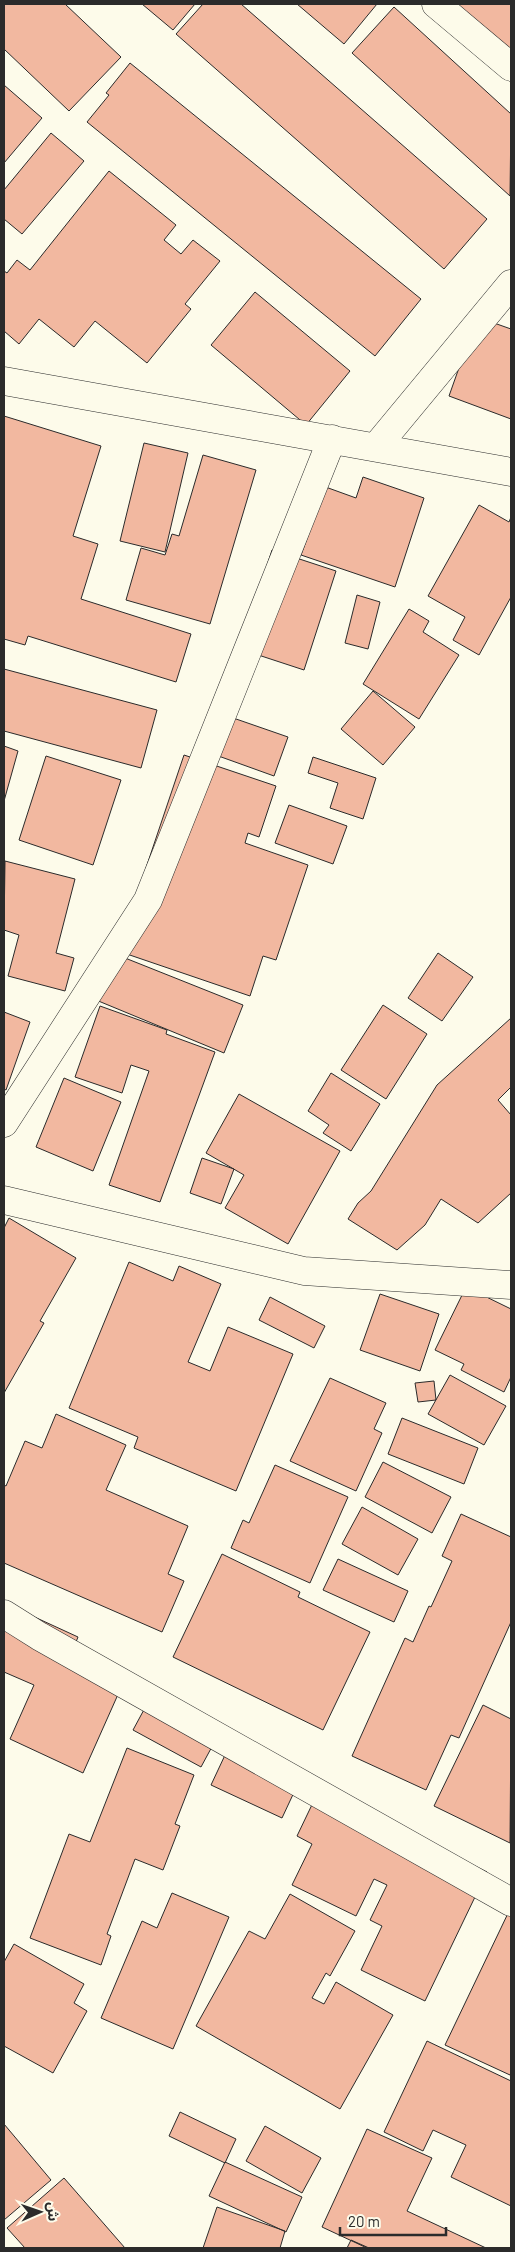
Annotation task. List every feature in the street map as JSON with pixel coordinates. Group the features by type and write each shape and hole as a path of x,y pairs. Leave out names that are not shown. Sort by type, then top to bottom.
{"street":[{"path":"436,4 511,67"},
{"path":"376,447 511,284"},
{"path":"4,381 511,472"},
{"path":"4,1122 148,900 332,439"},
{"path":"4,1200 304,1271 511,1285"},
{"path":"4,1614 47,1641 511,1902"}],"building":[{"path":"4,4 65,4 121,57 69,111 4,49"},
{"path":"142,4 195,4 173,30"},
{"path":"203,4 241,4 487,219 444,269 176,34"},
{"path":"297,4 377,4 344,44"},
{"path":"449,4 511,4 511,57"},
{"path":"394,7 511,114 510,196 352,53"},
{"path":"130,63 421,299 375,356 87,122 109,95 106,93"},
{"path":"4,85 42,118 4,163"},
{"path":"51,133 84,161 22,234 4,219 4,190"},
{"path":"109,171 176,225 164,240 181,254 193,240 220,261 185,304 191,309 147,363 95,321 74,347 39,319 19,344 4,331 4,271 7,273 17,260 30,270"},
{"path":"255,292 350,371 306,425 211,345"},
{"path":"477,317 511,329 511,419 449,396"},
{"path":"4,416 101,446 73,536 98,544 81,599 191,634 176,682 28,636 25,645 4,639"},
{"path":"144,443 188,453 165,552 120,541"},
{"path":"203,455 256,470 210,624 126,600 141,548 165,555 172,534 179,536"},
{"path":"363,477 424,498 395,587 301,555 309,533 309,481 356,498"},
{"path":"479,505 509,522 511,517 511,597 479,655 453,640 465,617 428,596"},
{"path":"272,550 336,571 304,670 240,649"},
{"path":"357,595 380,602 368,649 345,643"},
{"path":"409,609 429,621 423,632 459,655 419,719 363,684"},
{"path":"4,669 157,710 141,768 4,731"},
{"path":"373,691 415,727 383,765 341,729"},
{"path":"213,711 288,737 274,776 199,749"},
{"path":"4,746 18,751 4,801"},
{"path":"184,755 276,786 259,837 248,833 245,843 308,865 276,960 263,956 250,996 118,951"},
{"path":"46,756 121,780 93,865 19,840"},
{"path":"313,757 376,778 363,819 330,808 338,783 308,773"},
{"path":"289,805 347,826 333,864 275,843"},
{"path":"5,861 75,879 56,953 74,958 65,991 8,976 19,935 4,930"},
{"path":"438,953 473,977 442,1021 408,998"},
{"path":"115,954 243,1005 224,1053 96,1000"},
{"path":"383,1005 427,1034 386,1099 341,1070"},
{"path":"100,1006 167,1030 166,1034 215,1052 160,1202 109,1185 149,1071 131,1065 122,1093 75,1077"},
{"path":"4,1012 30,1022 6,1090 4,1089"},
{"path":"511,1018 511,1087 498,1100 511,1115 511,1193 478,1223 441,1199 425,1225 397,1250 348,1219 358,1203 371,1191 437,1085"},
{"path":"331,1073 380,1104 351,1151 323,1133 329,1125 308,1111"},
{"path":"64,1078 121,1102 93,1171 36,1147"},
{"path":"239,1094 340,1151 288,1244 225,1208 244,1175 206,1153"},
{"path":"202,1158 234,1169 221,1204 190,1193"},
{"path":"9,1218 76,1258 40,1321 44,1323 4,1393 4,1228"},
{"path":"129,1262 173,1281 179,1266 221,1284 188,1362 210,1371 228,1327 293,1354 236,1491 134,1448 138,1437 69,1408"},
{"path":"466,1287 511,1309 511,1377 504,1392 461,1370 464,1364 435,1350"},
{"path":"380,1294 439,1314 420,1371 360,1350"},
{"path":"270,1297 325,1326 314,1348 259,1320"},
{"path":"450,1375 506,1406 484,1445 428,1414"},
{"path":"330,1378 386,1403 374,1429 382,1433 356,1491 290,1461"},
{"path":"434,1381 436,1400 418,1402 415,1383"},
{"path":"56,1414 126,1445 106,1490 188,1526 168,1574 184,1581 162,1632 4,1563 4,1485 6,1486 25,1441 42,1448"},
{"path":"402,1418 478,1448 464,1484 388,1454"},
{"path":"383,1462 451,1497 432,1533 365,1497"},
{"path":"275,1465 348,1497 310,1583 231,1548 243,1520 249,1523"},
{"path":"362,1507 418,1539 398,1575 342,1544"},
{"path":"461,1514 511,1537 511,1622 459,1738 451,1735 426,1790 352,1756 405,1638 413,1642 452,1561 442,1556"},
{"path":"222,1554 300,1592 298,1597 370,1632 323,1730 173,1657"},
{"path":"338,1559 408,1591 394,1622 323,1590"},
{"path":"4,1603 78,1637 74,1647 128,1672 83,1773 10,1739 34,1685 4,1672"},
{"path":"153,1693 221,1730 201,1767 133,1730"},
{"path":"483,1705 511,1719 510,1843 434,1806"},
{"path":"233,1738 304,1771 282,1818 211,1785"},
{"path":"127,1748 194,1775 175,1824 180,1826 163,1870 135,1859 107,1934 111,1936 101,1965 30,1938 69,1834 90,1842"},
{"path":"319,1790 487,1872 425,2001 361,1970 382,1926 370,1920 387,1885 374,1879 356,1916 292,1885 312,1844 297,1836"},
{"path":"172,1893 229,1917 173,2049 101,2018 142,1921 157,1928"},
{"path":"290,1894 355,1931 330,1976 326,1973 312,1998 324,2004 336,1982 393,2015 340,2109 196,2026 249,1931 265,1939"},
{"path":"511,1907 511,2072 510,2075 445,2045"},
{"path":"14,1944 84,1984 74,2003 87,2011 53,2073 4,2046 4,1962"},
{"path":"427,2041 511,2081 511,2206 451,2177 466,2145 433,2130 423,2151 384,2132"},
{"path":"180,2112 236,2139 225,2163 169,2136"},
{"path":"4,2124 51,2180 4,2220"},
{"path":"265,2126 321,2158 302,2193 246,2161"},
{"path":"367,2129 432,2158 407,2211 486,2248 367,2248 322,2227"},
{"path":"225,2162 302,2197 286,2232 209,2196"},
{"path":"64,2178 125,2248 25,2248 7,2228"},
{"path":"217,2207 285,2231 280,2248 203,2248"},
{"path":"351,2240 369,2248 347,2248"}]}
